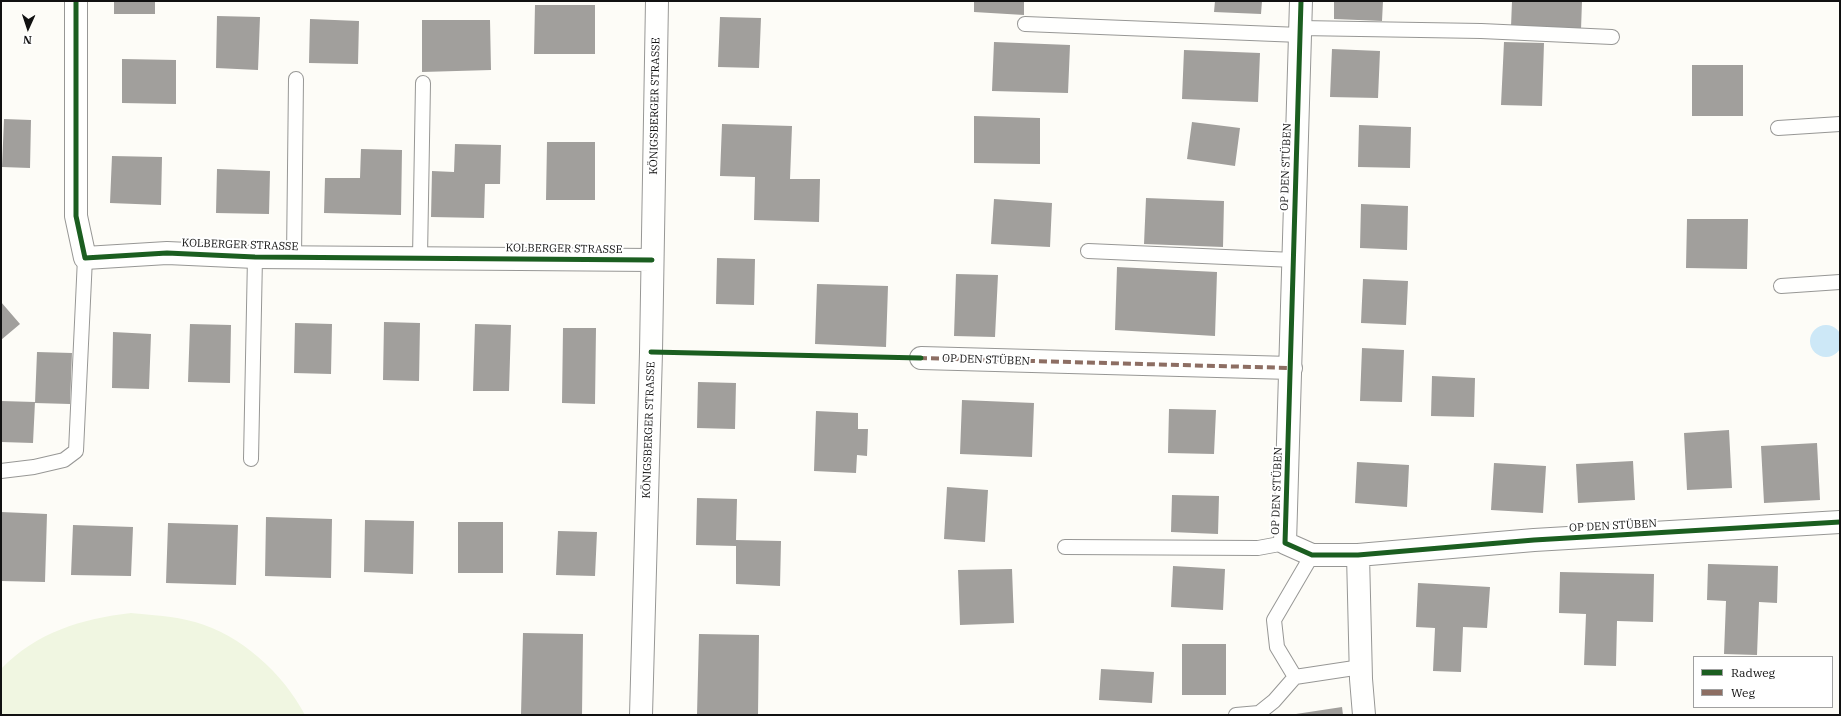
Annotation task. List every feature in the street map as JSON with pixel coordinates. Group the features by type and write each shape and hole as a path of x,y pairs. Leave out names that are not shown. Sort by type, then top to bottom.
{"street":[{"path":"76,1 76,216 85,258"},
{"name":"KÖNIGSBERGER STRASSE","path":"641,715 657,1"},
{"name":"OP DEN STÜBEN","path":"1301,1 1285,543 1312,555 1358,555 1534,540 1840,522"},
{"name":"KOLBERGER STRASSE","path":"85,258 167,253 255,257 420,257 652,260"},
{"name":"OP DEN STÜBEN","path":"921,358 1291,368"},
{"path":"1358,555 1364,715"}],"lane":[{"path":"1025,24 1300,31 1481,31 1612,37"},
{"path":"294,257 296,79"},
{"path":"420,257 423,83"},
{"path":"1778,128 1840,124"},
{"path":"1088,251 1294,260"},
{"path":"251,459 255,257"},
{"path":"1,470 34,467 64,460 76,451 85,258"},
{"path":"1782,286 1840,282"},
{"path":"1065,547 1258,548 1285,543"},
{"path":"1295,677 1277,647 1274,620 1312,555"},
{"path":"1236,715 1259,713 1274,701 1295,677 1361,667"}],"green space":[{"path":"131,613 187,620 212,628 228,636 244,646 273,671 296,699 305,715 1,715 1,669 29,645 61,629 95,619"}],"water":[{"path":"1826,325 1837,330 1842,341 1837,352 1826,357 1815,352 1810,341 1815,330"}],"building":[{"path":"114,1 155,1 155,14 114,14"},
{"path":"974,1 1024,1 1024,15 974,12"},
{"path":"1215,1 1262,1 1261,14 1214,12"},
{"path":"1334,1 1383,1 1382,21 1334,19"},
{"path":"1512,1 1582,1 1581,30 1511,27"},
{"path":"535,5 595,5 595,54 534,54"},
{"path":"217,16 260,17 258,70 216,68"},
{"path":"720,17 761,18 759,68 718,67"},
{"path":"310,19 359,21 358,64 309,63"},
{"path":"422,20 490,20 491,70 422,72"},
{"path":"994,42 1070,45 1068,93 992,91"},
{"path":"1504,42 1544,43 1542,106 1501,105"},
{"path":"1332,49 1380,51 1378,98 1330,97"},
{"path":"1184,50 1260,53 1258,102 1182,99"},
{"path":"122,59 176,60 176,104 122,103"},
{"path":"1692,65 1743,65 1743,116 1692,116"},
{"path":"974,116 1040,118 1040,164 974,163"},
{"path":"4,119 31,120 30,168 2,167"},
{"path":"1192,122 1240,128 1235,166 1187,159"},
{"path":"722,124 792,126 790,179 820,179 819,222 754,220 755,177 720,176"},
{"path":"1359,125 1411,127 1410,168 1358,167"},
{"path":"547,142 595,142 595,200 546,200"},
{"path":"455,144 501,145 500,184 485,184 484,218 431,217 432,171 454,172"},
{"path":"361,149 402,150 401,215 324,213 325,178 360,178"},
{"path":"112,156 162,157 161,205 110,203"},
{"path":"217,169 270,171 269,214 216,213"},
{"path":"1146,198 1224,201 1223,247 1144,244"},
{"path":"994,199 1052,203 1050,247 991,244"},
{"path":"1361,204 1408,206 1407,250 1360,248"},
{"path":"1687,219 1748,219 1747,269 1686,268"},
{"path":"717,258 755,259 754,305 716,304"},
{"path":"1117,267 1217,272 1215,336 1115,330"},
{"path":"956,274 998,275 995,337 954,336"},
{"path":"1363,279 1408,281 1406,325 1361,323"},
{"path":"817,284 888,286 886,347 815,344"},
{"path":"1,302 20,324 1,340"},
{"path":"384,322 420,323 419,381 383,380"},
{"path":"295,323 332,324 331,374 294,373"},
{"path":"190,324 231,325 230,383 188,382"},
{"path":"475,324 511,325 509,391 473,391"},
{"path":"563,328 596,328 595,404 562,403"},
{"path":"113,332 151,334 149,389 112,388"},
{"path":"1362,348 1404,350 1402,402 1360,401"},
{"path":"37,352 72,353 70,404 35,403"},
{"path":"1432,376 1475,378 1474,417 1431,416"},
{"path":"698,382 736,383 735,429 697,428"},
{"path":"962,400 1034,403 1032,457 960,454"},
{"path":"1,401 35,402 33,443 1,442"},
{"path":"1169,409 1216,410 1214,454 1168,453"},
{"path":"816,411 858,413 858,429 868,429 867,456 857,455 856,473 814,471"},
{"path":"1729,430 1732,488 1687,490 1684,433"},
{"path":"1817,443 1820,500 1764,503 1761,446"},
{"path":"1633,461 1635,500 1578,503 1576,464"},
{"path":"1357,462 1409,465 1407,507 1355,503"},
{"path":"1494,463 1546,466 1543,513 1491,510"},
{"path":"947,487 988,490 985,542 944,539"},
{"path":"1172,495 1219,496 1218,534 1171,532"},
{"path":"697,498 737,499 736,540 781,541 780,586 736,584 736,546 696,545"},
{"path":"1,512 47,514 45,582 1,581"},
{"path":"266,517 332,519 331,578 265,576"},
{"path":"365,520 414,521 413,574 364,572"},
{"path":"458,522 503,522 503,573 458,573"},
{"path":"168,523 238,525 236,585 166,583"},
{"path":"73,525 133,527 131,576 71,575"},
{"path":"558,531 597,532 595,576 556,575"},
{"path":"1708,564 1778,566 1777,603 1759,602 1757,655 1724,654 1726,601 1707,600"},
{"path":"1173,566 1225,569 1223,610 1171,607"},
{"path":"1012,569 1014,623 960,625 958,570"},
{"path":"1560,572 1654,574 1653,622 1617,621 1616,666 1584,665 1586,614 1559,613"},
{"path":"1418,583 1490,587 1487,628 1463,627 1461,672 1433,671 1435,628 1416,627"},
{"path":"523,633 583,634 582,715 521,715"},
{"path":"699,634 759,635 758,715 697,715"},
{"path":"1182,644 1226,644 1226,695 1182,695"},
{"path":"1101,669 1154,672 1152,703 1099,700"},
{"path":"1342,707 1343,715 1296,715 1296,714"}],"marked path":[{"path":"919,358 1291,368"}],"cycle path":[{"path":"76,1 76,216 85,258 167,253 255,257 652,260"},
{"path":"1301,1 1285,543 1312,555 1358,555 1534,540 1840,522"},
{"path":"651,352 921,358"}]}
